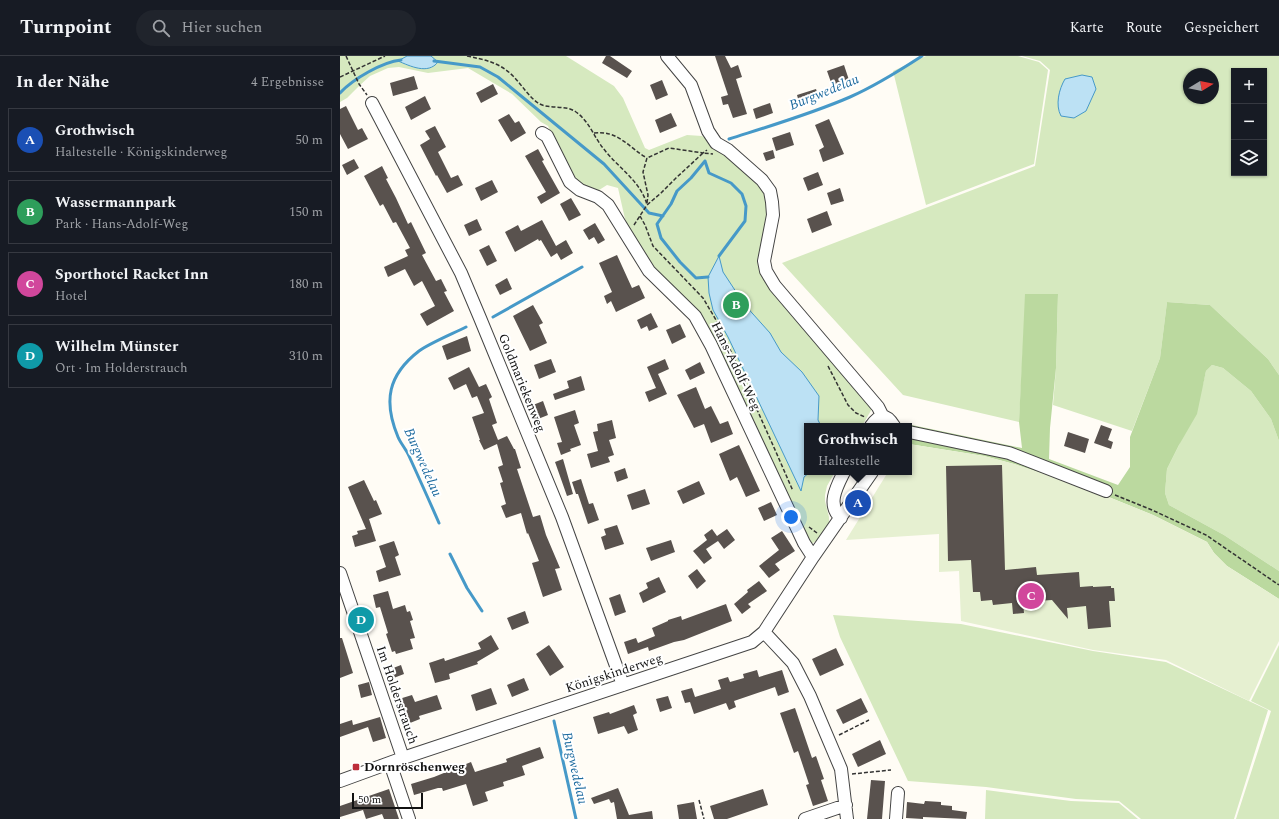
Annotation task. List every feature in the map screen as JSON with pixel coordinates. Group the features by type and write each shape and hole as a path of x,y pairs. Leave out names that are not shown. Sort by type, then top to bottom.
{"street":[{"path":"668,56 691,85 708,131 716,142 728,150 762,180 770,191 773,215 764,260 766,270 775,286 878,407 883,416 891,423"},
{"name":"Goldmariekenweg","path":"372,103 461,273 562,517 623,685"},
{"name":"Hans-Adolf-Weg","path":"542,133 547,136 570,182 580,190 598,196 608,205 649,271 695,316 711,345 804,543 813,557"},
{"path":"873,423 877,418 883,416"},
{"path":"912,433 1009,453 1106,491"},
{"path":"841,518 836,511 833,501 843,475"},
{"name":"Königskinderweg","path":"340,781 403,758 752,642 764,632 813,557 870,475"},
{"name":"Im Holderstrauch","path":"340,573 403,758"},
{"path":"764,632 793,663 810,696 841,769 847,819"},
{"path":"390,763 409,819"},
{"path":"896,819 898,793"},
{"path":"805,819 846,805"}],"path":[{"path":"346,56 359,84 372,103"},
{"path":"340,77 385,56"},
{"path":"467,56 489,60 501,66 513,76 533,99 540,104 576,111 594,133 602,148 636,183 645,196 647,205"},
{"path":"489,60 490,56"},
{"path":"594,133 604,132 615,136 628,143 647,158"},
{"path":"627,235 647,205 716,142"},
{"path":"647,205 648,195 643,172 647,158 669,148 703,154"},
{"path":"1106,491 1206,535 1279,585"},
{"path":"829,740 869,720"},
{"path":"842,775 891,770"},
{"path":"699,800 704,819"}],"green space":[{"path":"340,56 566,56 614,86 623,98 645,148 649,150 687,135 702,136 752,176 765,194 770,210 764,263 873,407 864,423 804,423 804,475 833,475 827,486 825,495 829,523 816,541 811,544 807,541 698,316 652,268 632,235 625,219 618,188 607,185 596,192 573,180 548,126 541,122 512,94 468,68 428,73 399,67 388,68 370,76 347,98 340,102"},
{"path":"926,56 1018,56 1039,62 1048,70 1034,164 926,205 893,71"},
{"path":"1022,56 1279,56 1279,375 1268,359 1210,305 1167,302 1160,358 1132,431 1053,405 1056,368 1058,295 1026,294 1019,422 903,395 782,263 1035,166 1050,70 1040,61"},
{"path":"1025,294 1058,294 1056,368 1050,428 1049,459 1118,485 1130,467 1130,437 1160,358 1167,302 1210,305 1268,359 1279,375 1279,441 1271,419 1251,391 1223,368 1212,365 1206,371 1197,414 1167,469 1165,493 1169,505 1224,535 1279,571 1279,599 1227,566 1214,553 1207,542 1153,515 1084,487 1014,464 984,456 912,444 912,425 1022,448 1019,422"},
{"path":"1212,365 1223,368 1251,391 1271,419 1279,441 1279,571 1224,535 1169,505 1165,493 1167,469 1179,445 1203,384 1206,371"},
{"path":"912,444 984,456 1014,464 1084,487 1153,515 1207,542 1214,553 1227,566 1279,599 1279,641 1249,701 1166,660 1093,650 961,621 959,571 939,572 939,534 846,540 886,475 912,475"},
{"path":"833,615 961,624 1093,651 1166,662 1268,710 1234,819 1141,819 1119,801 1076,799 986,787 908,781 840,637"},
{"path":"1279,645 1279,819 1236,819 1271,711 1251,701"},
{"path":"986,790 1071,801 1119,803 1138,819 985,819"}],"water":[{"path":"407,56 431,56 438,62 434,66 424,69 413,67 398,61"},
{"path":"1082,75 1092,77 1096,89 1086,111 1074,118 1061,116 1058,102 1065,79"},
{"path":"719,256 723,272 744,304 770,333 781,352 802,372 819,396 818,420 820,423 804,423 804,475 806,475 804,477 801,491 728,337 713,310 709,293 708,277"}],"building":[{"path":"606,56 610,56 632,71 627,78 602,63"},
{"path":"715,56 725,56 731,68 738,65 742,77 736,79 747,114 733,118 728,104 723,105 721,97 728,95"},
{"path":"844,65 850,83 833,88 827,71"},
{"path":"414,76 418,89 393,96 390,83"},
{"path":"662,80 668,95 656,100 650,85"},
{"path":"493,84 498,94 481,103 476,93"},
{"path":"816,89 819,99 800,106 797,95"},
{"path":"425,96 431,109 411,120 405,107"},
{"path":"770,103 773,113 756,119 753,109"},
{"path":"346,106 358,130 362,128 368,139 348,149 340,134 340,109"},
{"path":"671,113 677,126 660,133 655,120"},
{"path":"509,114 515,123 519,121 526,133 511,142 498,120"},
{"path":"829,119 844,154 823,162 819,150 824,147 815,125"},
{"path":"435,126 446,147 438,152 451,178 458,175 463,185 447,193 437,175 436,176 420,145 430,139 425,131"},
{"path":"790,132 794,145 776,151 772,138"},
{"path":"538,149 544,160 542,161 560,193 541,204 537,197 546,192 525,156"},
{"path":"773,150 775,158 766,161 763,153"},
{"path":"354,159 359,168 347,175 342,165"},
{"path":"382,166 388,178 386,179 408,224 411,222 426,253 422,255 436,281 441,279 447,291 444,292 454,311 427,326 420,314 435,306 422,281 414,286 405,269 388,277 384,267 408,256 405,250 410,248 396,222 393,223 383,204 380,206 364,176"},
{"path":"818,172 823,185 808,191 803,178"},
{"path":"492,180 498,192 481,201 475,188"},
{"path":"840,188 844,201 831,205 827,193"},
{"path":"571,198 581,215 569,221 560,204"},
{"path":"827,211 832,225 812,233 807,219"},
{"path":"477,219 482,230 469,236 464,225"},
{"path":"542,220 556,246 566,240 573,253 561,260 557,253 551,257 541,240 539,241 538,239 515,252 505,232 518,225 521,231"},
{"path":"595,223 605,240 598,244 594,237 589,240 583,230"},
{"path":"489,245 497,261 487,266 479,250"},
{"path":"617,255 632,288 639,285 645,298 616,312 611,301 607,304 604,296 612,292 599,263"},
{"path":"507,278 512,289 500,295 495,285"},
{"path":"533,305 543,323 539,325 547,343 530,351 513,316"},
{"path":"651,313 658,327 649,331 647,326 641,329 637,320"},
{"path":"680,324 686,337 672,344 666,330"},
{"path":"467,336 471,351 447,360 442,346"},
{"path":"551,359 556,372 539,379 534,365"},
{"path":"665,359 669,369 658,374 667,394 649,402 645,392 656,388 647,367"},
{"path":"700,362 705,373 690,380 685,370"},
{"path":"469,367 479,387 486,384 492,397 489,399 497,423 492,425 498,440 507,436 515,449 521,468 517,469 533,517 540,515 546,535 560,568 555,569 562,590 543,597 532,563 539,561 528,533 527,534 521,513 506,518 501,506 506,504 500,483 503,482 498,467 503,465 497,444 484,450 479,440 472,417 484,413 477,396 472,398 466,384 454,390 448,378"},
{"path":"581,376 585,390 555,400 553,394 569,388 567,381"},
{"path":"696,387 705,409 711,406 720,424 728,421 733,434 711,443 704,424 694,428 677,395"},
{"path":"543,401 548,415 538,419 533,405"},
{"path":"575,410 579,423 574,425 581,445 570,449 571,451 561,455 557,443 562,442 554,417"},
{"path":"612,420 616,438 609,440 614,455 608,457 610,462 591,468 587,454 598,451 593,432 598,431 597,424"},
{"path":"1101,425 1112,429 1108,440 1113,442 1111,449 1094,443"},
{"path":"1068,432 1089,439 1085,453 1064,446"},
{"path":"739,445 760,491 746,497 737,477 730,481 719,454"},
{"path":"563,459 573,494 567,496 555,462"},
{"path":"1002,465 1005,570 1036,567 1037,575 1079,572 1080,587 1111,586 1111,588 1114,588 1115,601 1109,601 1111,627 1088,629 1086,606 1067,608 1068,619 1052,600 1023,602 1024,613 1013,614 1012,603 993,605 992,600 981,601 980,592 973,592 971,560 948,561 946,466"},
{"path":"625,468 628,478 617,482 614,472"},
{"path":"581,479 589,504 593,503 599,520 588,524 578,494 576,494 572,482"},
{"path":"364,480 374,501 376,500 382,514 369,519 376,541 355,547 352,536 358,534 357,531 366,529 348,487"},
{"path":"699,481 705,494 683,504 677,491"},
{"path":"645,489 650,504 632,510 627,495"},
{"path":"771,502 777,515 764,521 758,508"},
{"path":"617,525 624,544 605,550 601,537 606,535 604,529"},
{"path":"712,529 717,536 727,529 735,540 724,549 718,541 706,549 712,558 704,564 693,551 707,540 704,535"},
{"path":"782,531 795,551 775,564 780,570 769,578 759,566 779,550 771,538"},
{"path":"671,540 675,552 651,561 646,548"},
{"path":"394,541 399,555 395,557 401,575 379,582 376,571 386,567 379,546"},
{"path":"697,569 706,581 697,589 688,576"},
{"path":"659,577 666,592 643,603 639,593 648,588 646,583"},
{"path":"759,581 767,591 748,604 751,607 742,614 734,604 748,592 747,590"},
{"path":"388,591 393,609 405,605 407,612 410,611 413,620 410,621 415,638 410,639 413,649 396,654 395,651 392,652 380,607 376,608 373,595"},
{"path":"620,594 626,612 615,616 609,598"},
{"path":"726,604 732,621 684,640 649,651 648,647 628,654 624,642 636,638 638,643 655,636 652,628 668,620 681,616 682,620"},
{"path":"525,611 529,623 512,630 507,618"},
{"path":"491,635 499,649 477,662 478,664 449,674 450,679 435,683 429,663 444,658 445,661 481,649 478,643"},
{"path":"340,638 342,638 353,673 340,678"},
{"path":"549,645 564,667 550,676 536,654"},
{"path":"836,648 844,665 820,676 812,659"},
{"path":"401,665 404,674 391,679 388,670"},
{"path":"757,670 759,677 782,670 789,692 778,696 775,687 734,701 736,707 729,710 726,703 694,714 690,702 685,703 681,691 692,688 695,697 721,689 718,680 728,677 730,682 744,678 743,674"},
{"path":"524,678 529,690 512,697 507,685"},
{"path":"369,682 372,695 361,698 358,685"},
{"path":"491,688 497,704 476,711 471,695"},
{"path":"412,695 415,702 437,695 442,709 419,716 420,719 410,723 406,711 403,712 399,699"},
{"path":"668,696 672,708 660,712 656,699"},
{"path":"861,698 868,712 843,724 836,710"},
{"path":"634,705 637,713 633,715 638,730 628,734 624,726 598,734 593,717 609,712 610,714"},
{"path":"795,708 812,758 816,756 824,779 821,780 828,801 813,806 806,785 809,784 798,751 794,753 780,713"},
{"path":"380,717 386,738 373,742 368,727 340,737 340,724 352,720 353,725"},
{"path":"880,740 886,754 858,767 852,754"},
{"path":"540,747 544,758 522,766 525,775 503,782 504,786 485,792 488,801 473,806 466,784 443,791 442,788 438,788 414,795 411,784 434,777 471,762 475,772 507,762 506,759"},
{"path":"871,780 885,781 882,819 867,819"},
{"path":"618,788 629,815 652,811 653,819 617,819 614,802 611,803 609,799 594,804 591,798"},
{"path":"389,789 399,819 384,819 382,814 366,819 363,810 340,817 340,806"},
{"path":"763,789 768,805 727,819 714,819 710,806"},
{"path":"925,801 941,802 941,805 952,806 952,810 967,812 966,819 923,817 923,819 906,818 907,802 924,804"},
{"path":"694,802 697,819 679,819 677,805"}],"waterway":[{"name":"Burgwedelau","path":"729,139 805,114 850,97 887,78 922,56"},
{"path":"340,93 352,82 368,72 393,61 401,60"},
{"path":"434,61 480,67 498,77 604,164 649,213 663,216"},
{"name":"Burgwedelau","path":"705,161 691,178 677,191 671,204 657,224 661,238 680,262 696,278 708,277"},
{"path":"705,161 709,173 731,183 742,194 746,206 745,221 719,256"},
{"name":"Burgwedelau","path":"493,317 582,267"},
{"name":"Burgwedelau","path":"439,523 393,424 390,400 391,390 395,379 401,370 419,351 466,327"},
{"name":"Burgwedelau","path":"450,554 467,588 482,611"},
{"name":"Burgwedelau","path":"554,721 576,819"}],"place":[{"name":"Wassermannpark","path":"736,305"},
{"name":"Grothwisch","path":"858,503"},
{"name":"Sporthotel Racket Inn","path":"1031,596"},
{"name":"Wilhelm Münster","path":"361,620"},
{"name":"Dornröschenweg","path":"356,767"}]}
